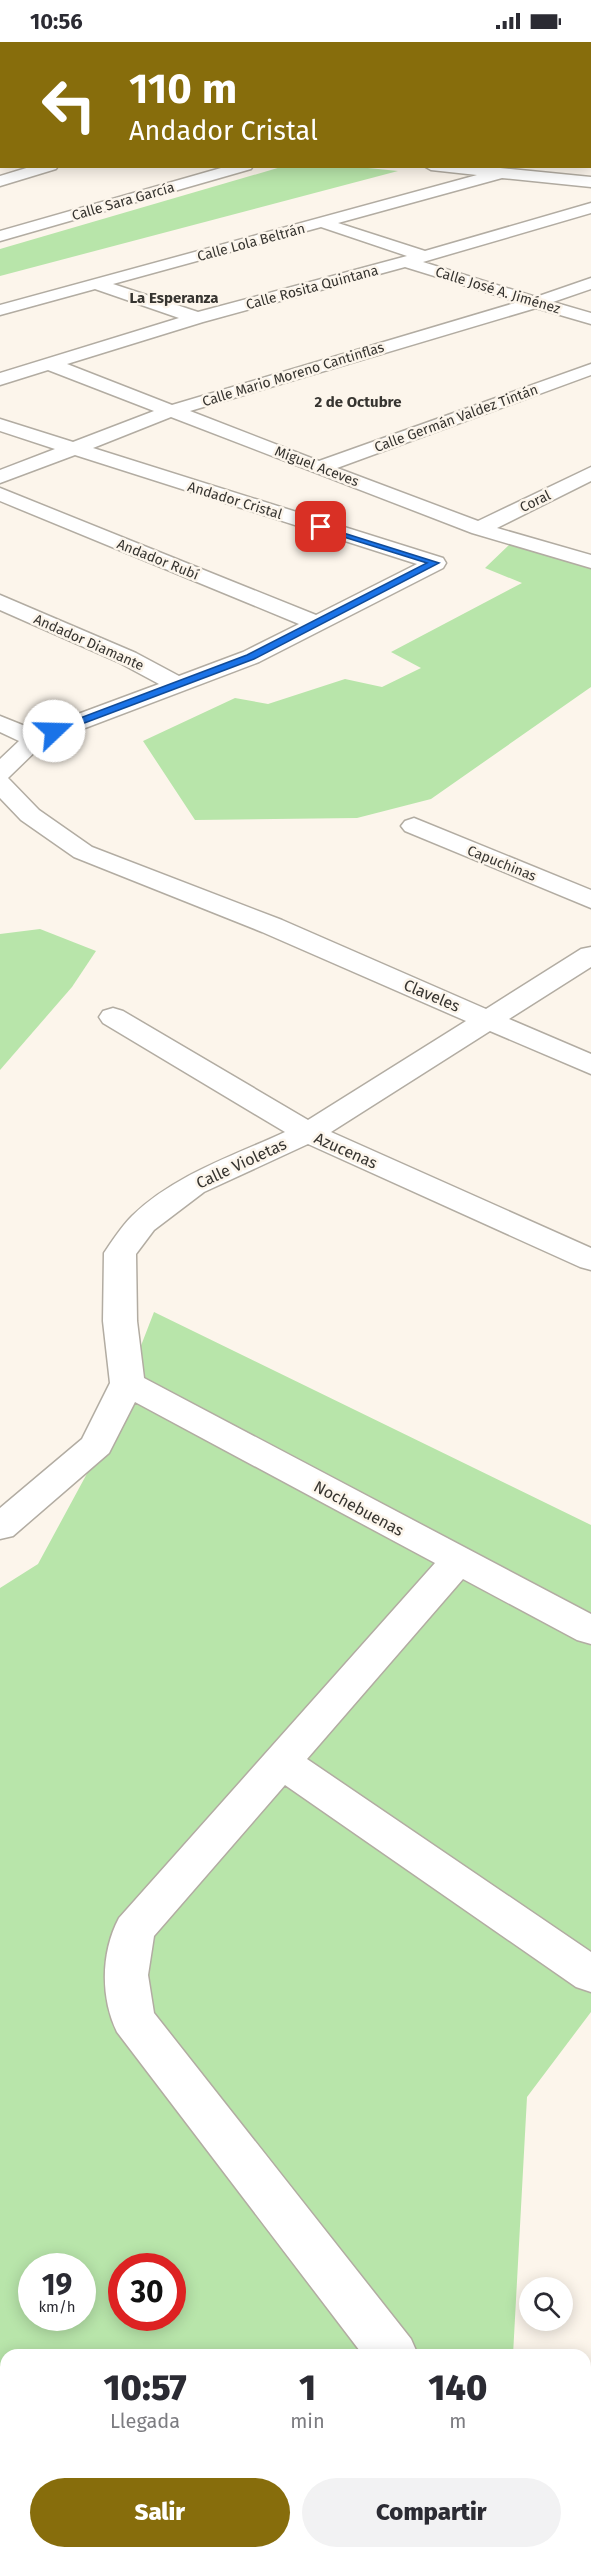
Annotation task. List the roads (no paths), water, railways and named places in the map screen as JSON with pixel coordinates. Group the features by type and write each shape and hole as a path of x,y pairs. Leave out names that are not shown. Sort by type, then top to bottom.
{"street":[{"path":"0,181 44,168"},
{"name":"Calle Sara García","path":"5,232 239,168"},
{"path":"451,168 591,182"},
{"name":"Calle Lola Beltrán","path":"0,310 502,173"},
{"name":"Calle Rosita Quintana","path":"0,379 197,318 405,262 591,208"},
{"name":"Calle José A. Jiménez","path":"323,223 423,256"},
{"name":"Calle José A. Jiménez","path":"405,262 591,319"},
{"name":"Calle Mario Moreno Cantinflas","path":"0,477 70,448 171,411 537,302 591,283"},
{"path":"96,284 197,318"},
{"name":"Miguel Aceves","path":"46,363 479,529 591,562"},
{"name":"Calle Germán Valdez Tintán","path":"320,467 591,369"},
{"name":"Andador Cristal","path":"0,425 435,563 317,623"},
{"name":"Coral","path":"479,529 591,473"},
{"name":"Andador Rubí","path":"0,494 317,623"},
{"name":"Andador Diamante","path":"0,602 128,658 178,685"},
{"path":"0,773 34,739 251,657 317,623"},
{"path":"0,723 34,739"},
{"name":"Claveles","path":"0,784 30,815 83,852 272,926 591,1065"},
{"name":"Capuchinas","path":"414,826 591,900"},
{"name":"Calle Violetas","path":"127,1383 120,1321 120,1253 143,1224 193,1185 308,1133 591,955"},
{"name":"Azucenas","path":"112,1017 308,1133 591,1260"},
{"path":"0,1527 97,1445 127,1383"},
{"name":"Nochebuenas","path":"127,1383 591,1631"},
{"path":"388,2349 133,2019 126,1992 125,1965 134,1930 458,1561"},
{"path":"283,1763 591,1975"}],"district":[{"name":"La Esperanza","path":"174,298"},
{"name":"2 de Octubre","path":"358,402"}]}
